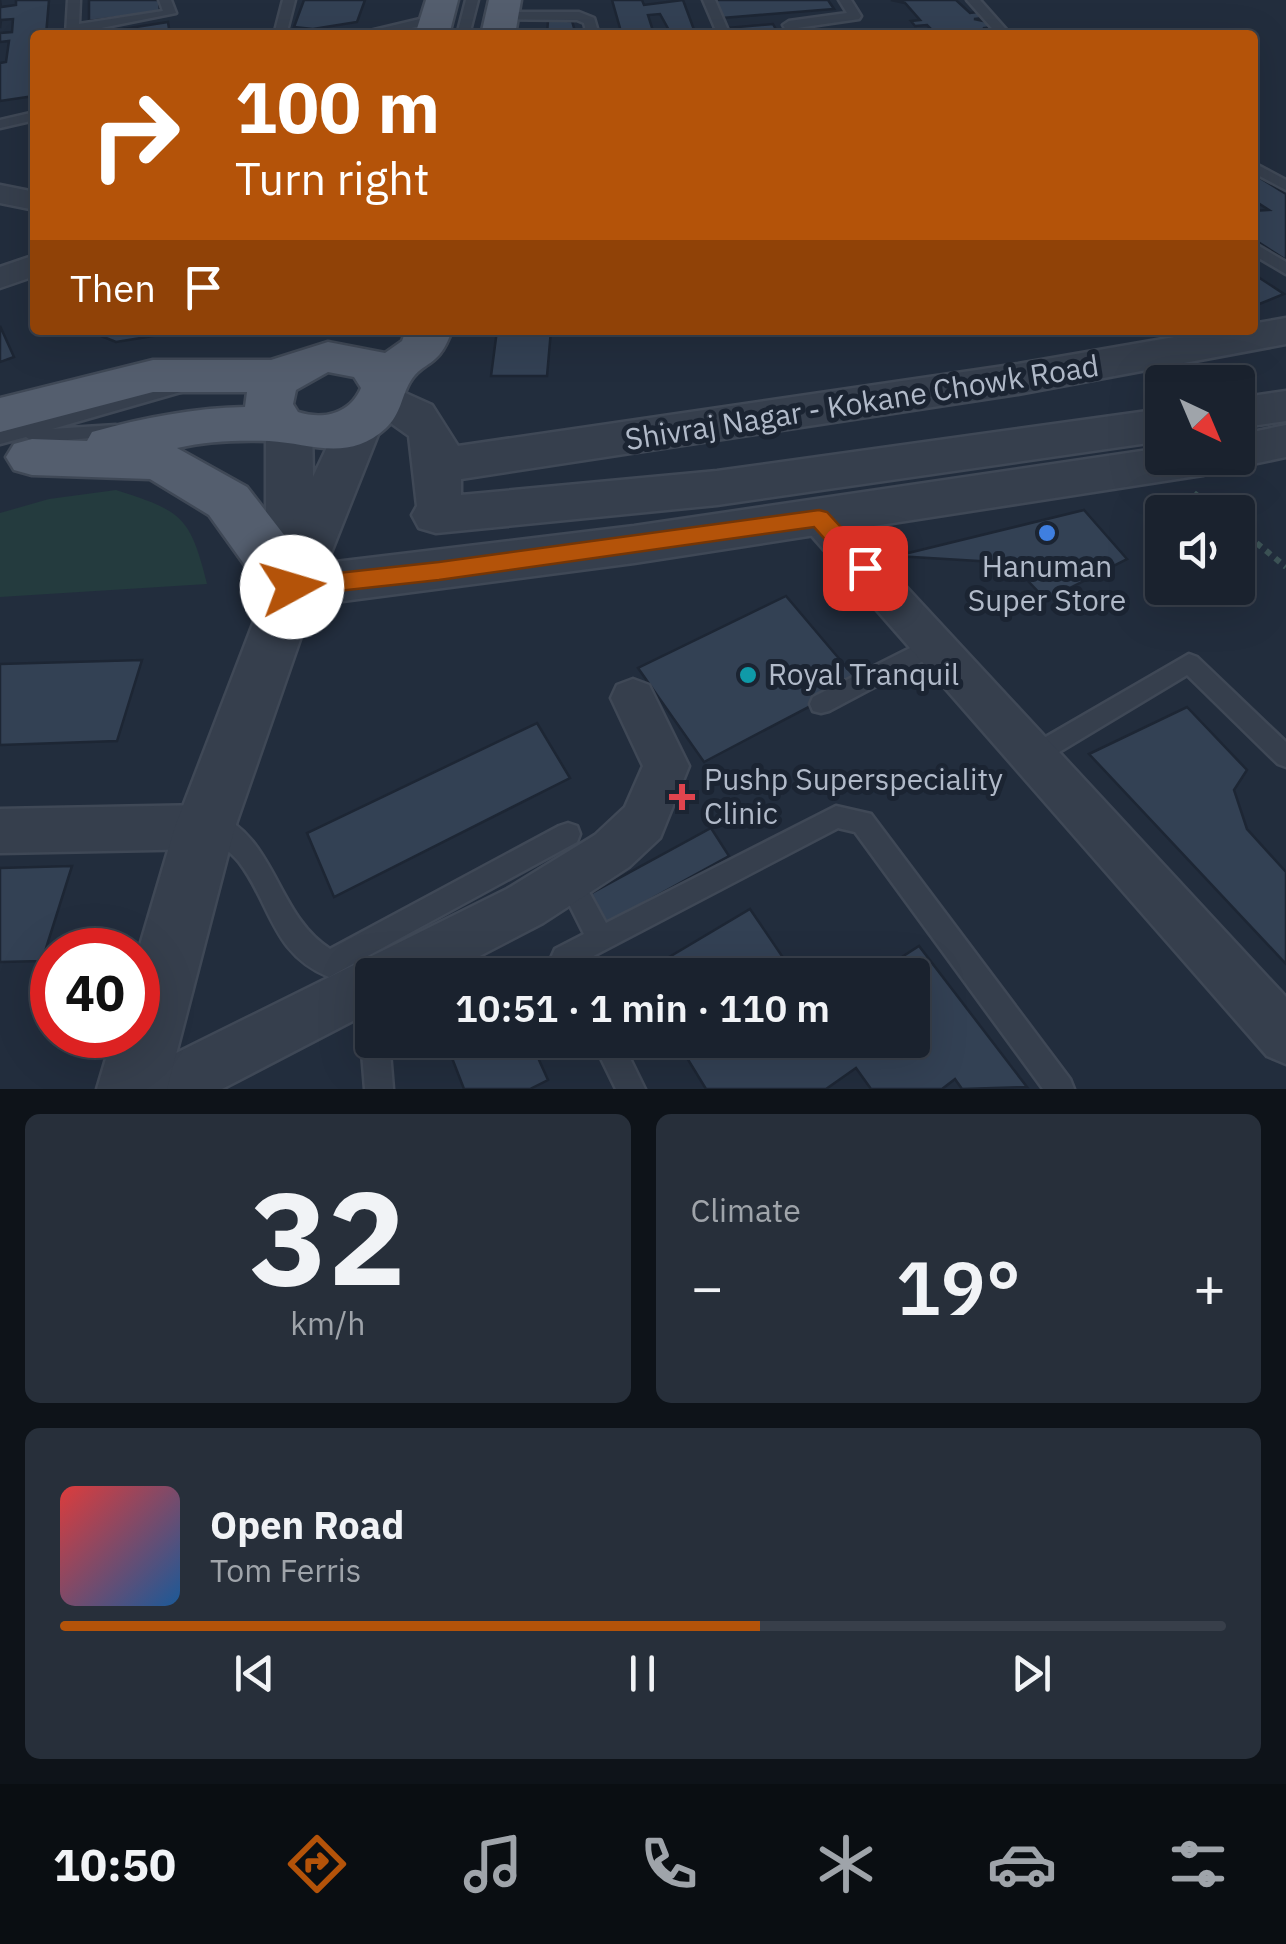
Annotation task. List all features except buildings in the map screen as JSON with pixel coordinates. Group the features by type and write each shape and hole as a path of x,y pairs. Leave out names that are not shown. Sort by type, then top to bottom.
{"main road":[{"path":"299,384 324,433 375,399 422,349 426,335"},
{"path":"8,451 147,440 202,425 299,384 328,356 358,360 375,399"},
{"path":"0,415 153,376 216,376 299,384"},
{"path":"8,451 160,461 228,500 292,587"}],"street":[{"path":"0,194 30,199"},
{"path":"0,278 30,267"},
{"name":"Shivraj Nagar - Kokane Chowk Road","path":"437,466 1018,379 1286,331"},
{"path":"292,587 299,384"},
{"path":"132,1089 206,823 292,587 375,399 416,413 431,427 437,466 439,571"},
{"path":"1255,411 1286,406"},
{"name":"Shivraj Nagar - Kokane Chowk Road","path":"436,516 717,488 1145,427"},
{"path":"1255,447 1286,441"},
{"path":"292,587 439,571 819,518 1145,467"},
{"path":"819,518 1286,1037"},
{"path":"420,958 568,856 612,851 644,822 657,798 666,766 633,698"},
{"path":"0,831 206,823"},
{"path":"164,1089 355,998"}],"lane":[{"path":"72,30 74,0"},
{"path":"281,30 289,0"},
{"path":"391,30 443,22 472,0"},
{"path":"709,0 722,30"},
{"path":"792,30 790,25 855,16 845,0"},
{"path":"973,0 1000,30"},
{"path":"82,30 169,12"},
{"path":"502,17 579,16 590,21 592,30"},
{"path":"0,124 30,117"},
{"path":"1258,170 1286,186"},
{"path":"1258,251 1286,270"},
{"path":"8,451 216,376"},
{"path":"821,704 934,645"},
{"path":"1033,756 1189,662 1286,757"},
{"path":"564,958 836,818 862,822 1060,1089"},
{"path":"206,823 241,844 281,921 310,955 328,964 568,856 602,939"},
{"path":"376,1058 379,1089"},
{"path":"616,1058 632,1089"}],"path":[{"path":"1255,542 1286,567"}],"green space":[{"path":"116,490 156,504 180,519 195,544 207,584 0,597 0,513 49,499"}],"place":[{"name":"Hanuman Super Store","path":"1047,533"},
{"name":"Royal Tranquil","path":"748,675"},
{"name":"Pushp Superspeciality Clinic","path":"682,797"}],"route":[{"path":"292,587 439,571 819,518 865,568"}]}
